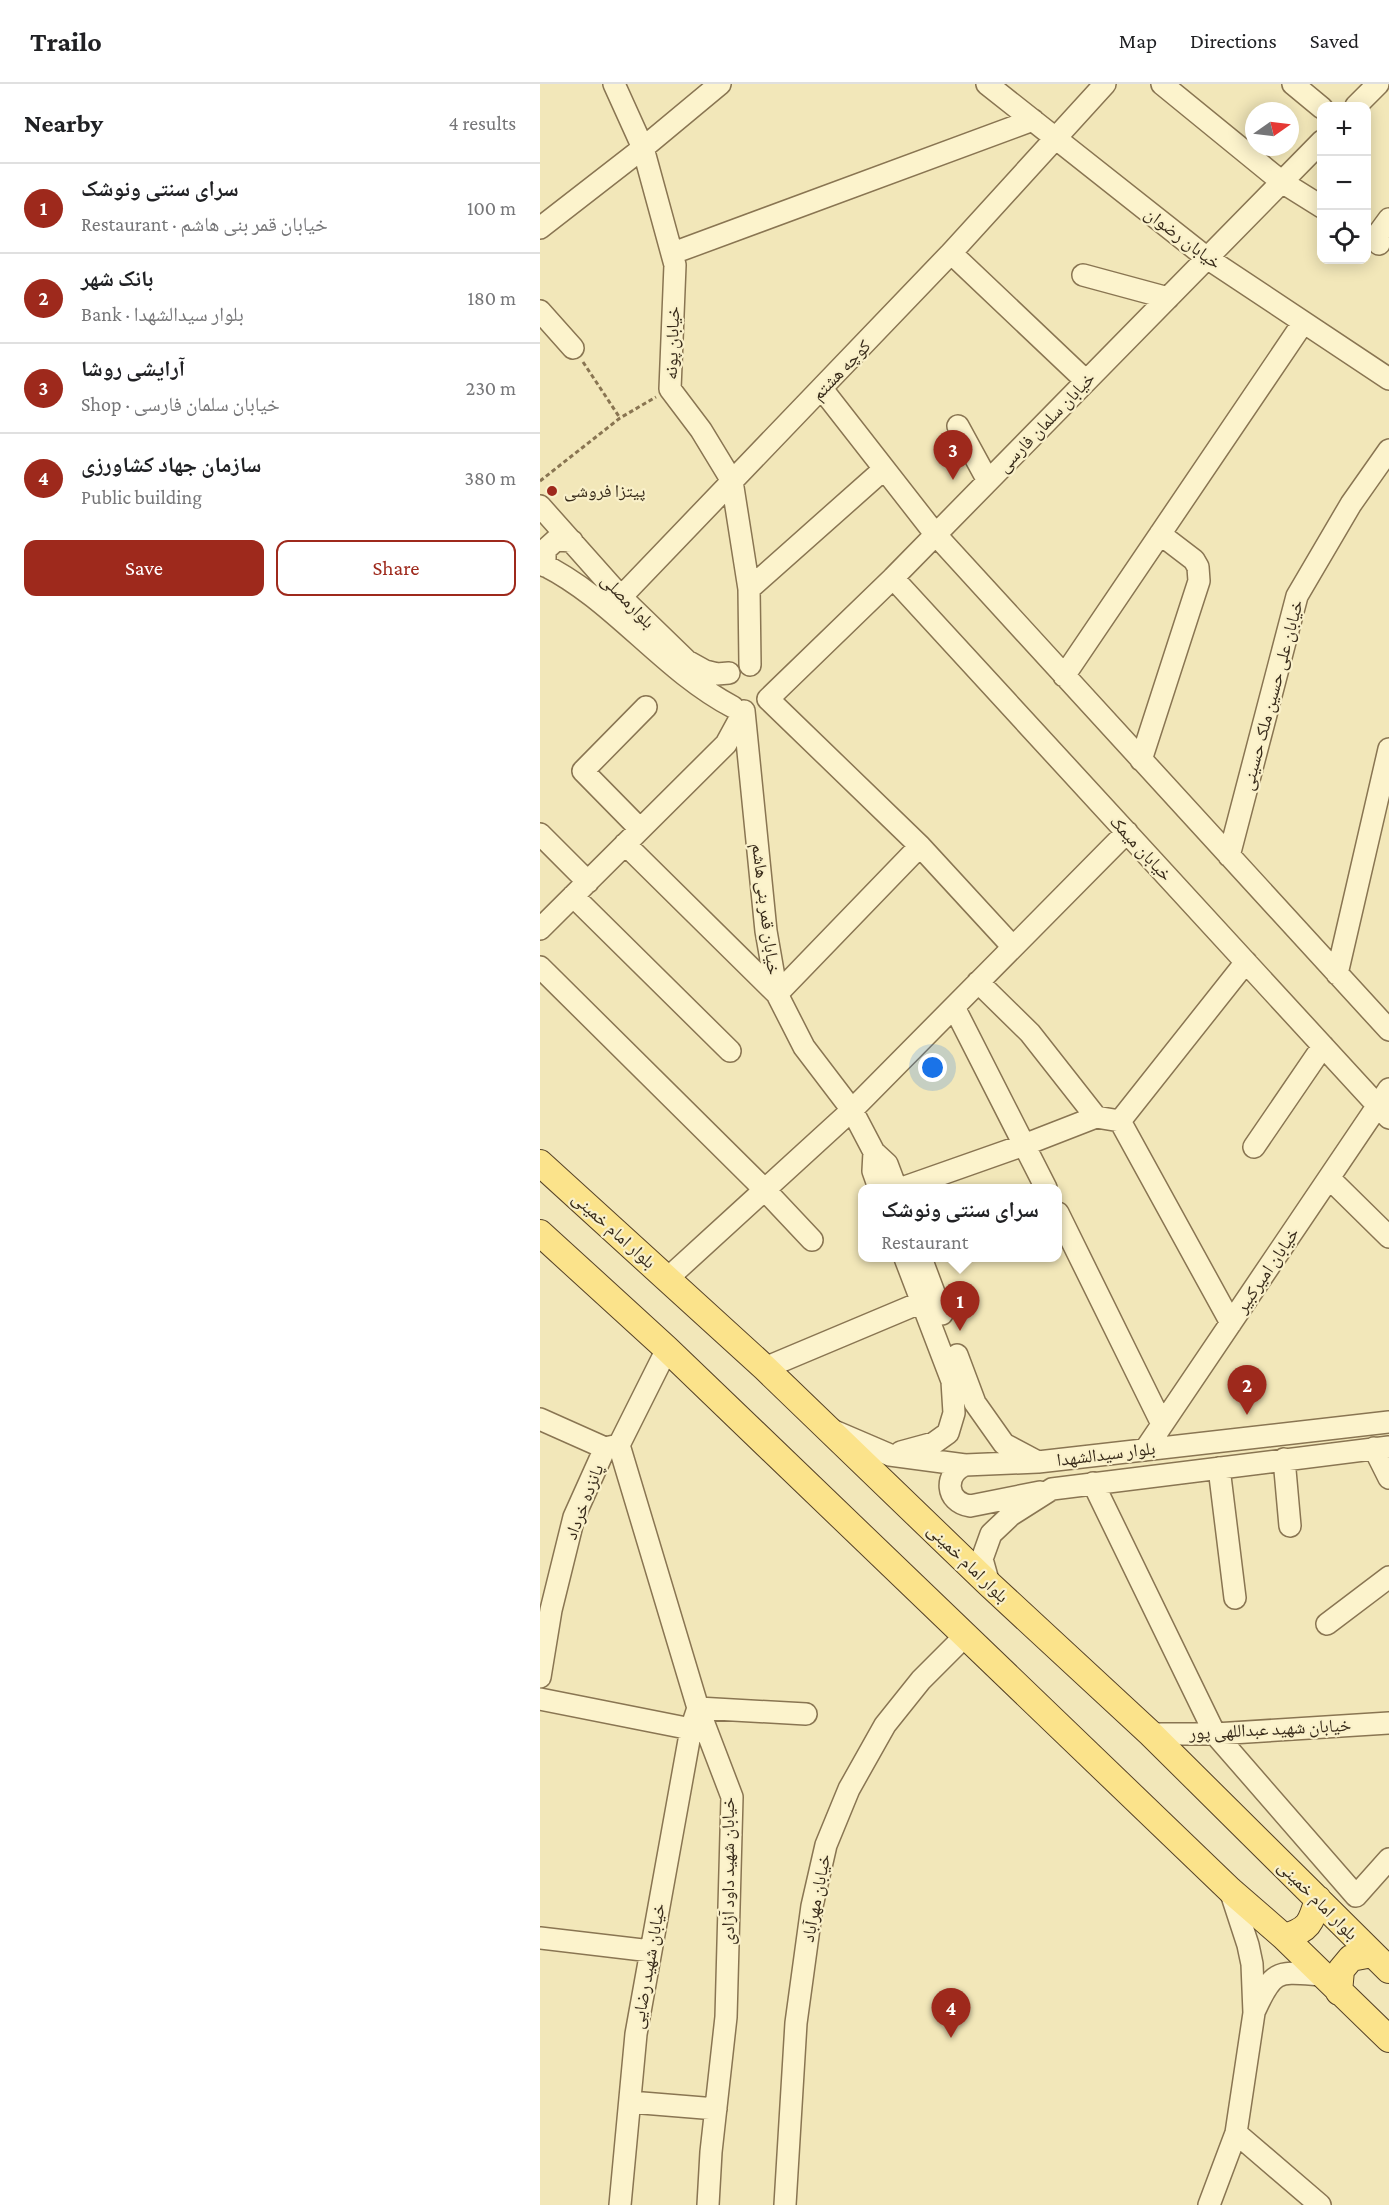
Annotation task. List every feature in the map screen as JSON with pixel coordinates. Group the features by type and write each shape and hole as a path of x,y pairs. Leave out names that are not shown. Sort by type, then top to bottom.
{"main road":[{"name":"بلوار امام خمینی","path":"540,1163 829,1428 989,1584 1151,1734 1318,1899 1334,1918 1381,1962"},
{"path":"540,1233 668,1349 1389,2040"},
{"path":"1284,1937 1300,1933 1311,1922 1318,1899"},
{"path":"1331,1983 1351,1958 1381,1962"}],"street":[{"name":"خیابان پونه","path":"614,84 643,148 675,265 670,389 701,430 732,481 749,589 750,665"},
{"path":"540,228 643,148 720,84"},
{"name":"خیابان رضوان","path":"987,84 1207,258 1389,379"},
{"name":"کوچه هشتم","path":"621,597 951,254 1105,84"},
{"path":"1162,84 1282,182 1317,204"},
{"path":"1293,84 1317,104"},
{"path":"1360,102 1378,84"},
{"path":"672,253 1033,120"},
{"name":"خیابان سلمان فارسی","path":"768,699 936,536 1317,146"},
{"path":"1378,244 1378,234 1389,219"},
{"path":"951,254 1086,381"},
{"path":"1083,275 1168,298"},
{"path":"540,311 573,348"},
{"path":"1064,676 1303,323"},
{"path":"822,389 936,536 1389,1030"},
{"path":"958,426 988,481"},
{"name":"خیابان علی حسین ملک حسینی","path":"1229,856 1298,596 1351,504 1389,450"},
{"path":"749,589 883,470"},
{"name":"بلوارمصلی","path":"540,506 621,597 695,667 717,674 729,673"},
{"path":"1141,760 1198,581 1198,567 1194,560 1160,534"},
{"path":"542,565 545,550 556,540 572,541"},
{"name":"بلوارمصلی","path":"542,565 608,610 690,681 710,695 738,709"},
{"name":"خیابان میمک","path":"893,578 1323,1046 1385,1104"},
{"path":"750,665 761,670 766,675 770,686 768,699 759,708 738,709 725,697 724,684 729,673 739,666 750,665"},
{"path":"768,699 920,846 1013,947"},
{"path":"646,707 583,771 633,837 777,993 920,846"},
{"path":"540,929 726,744 738,709"},
{"name":"خیابان قمر بنی هاشم","path":"738,709 766,932 777,993 804,1047 852,1110 874,1152 887,1164 894,1184"},
{"path":"1337,974 1389,749"},
{"path":"668,1278 852,1110 1127,832"},
{"path":"540,834 581,889 730,1052"},
{"path":"1119,1121 1246,962"},
{"path":"540,967 812,1240"},
{"path":"978,982 1030,1033 1096,1117"},
{"path":"954,1007 1044,1184"},
{"path":"1254,1147 1323,1046"},
{"name":"خیابان امیرکبیر","path":"1145,1450 1329,1178 1385,1104"},
{"path":"913,1184 1096,1117 1119,1121"},
{"path":"1119,1121 1231,1323"},
{"name":"خیابان قمر بنی هاشم","path":"874,1152 873,1171 878,1184"},
{"path":"1329,1178 1389,1237"},
{"path":"1062,1221 1162,1424"},
{"path":"890,1455 934,1443 948,1432 954,1413 952,1381 907,1262"},
{"path":"923,1262 975,1403 1004,1444 1038,1462"},
{"path":"765,1368 922,1302"},
{"name":"پانزده خرداد","path":"540,1677 551,1610 574,1517 668,1349"},
{"path":"540,1419 612,1446"},
{"name":"بلوار سیدالشهدا","path":"829,1428 890,1455 965,1465 1038,1462 1389,1422"},
{"name":"خیابان شهید داود آزادی","path":"612,1446 698,1708 732,1797 726,2017 708,2205"},
{"path":"1382,1448 1389,1478"},
{"name":"بلوار سیدالشهدا","path":"989,1584 982,1558 991,1534 1011,1515 1052,1490 1382,1448"},
{"path":"1284,1459 1290,1526"},
{"path":"965,1465 954,1472 950,1484 953,1497 963,1505 970,1506 1052,1490"},
{"path":"1219,1468 1235,1598"},
{"path":"1093,1483 1215,1734 1356,1896 1389,1859"},
{"path":"1327,1624 1389,1577"},
{"name":"خیابان مهرآباد","path":"785,2205 795,2023 812,1906 826,1845 849,1789 885,1725 921,1680 966,1635"},
{"path":"540,1699 691,1729"},
{"path":"698,1708 806,1714"},
{"name":"خیابان شهید رضایی","path":"620,2205 636,2034 691,1729 698,1708"},
{"name":"خیابان شهید عبداللهی پور","path":"1151,1734 1215,1734 1389,1723"},
{"path":"1209,2205 1236,2133 1254,2013 1252,1964 1230,1890"},
{"path":"540,1938 651,1951"},
{"path":"1254,2013 1266,1985 1276,1975 1300,1973 1331,1983"},
{"path":"630,2102 716,2109"},
{"path":"1236,2133 1320,2205"}],"path":[{"path":"573,348 620,418"},
{"path":"540,481 620,418 670,389"}],"place":[{"name":"آرایشی روشا","path":"953,480"},
{"name":"پیتزا فروشی","path":"552,491"},
{"name":"سرای سنتی ونوشک","path":"960,1331"},
{"name":"بانک شهر","path":"1247,1415"},
{"name":"سازمان جهاد کشاورزی","path":"951,2038"}]}
